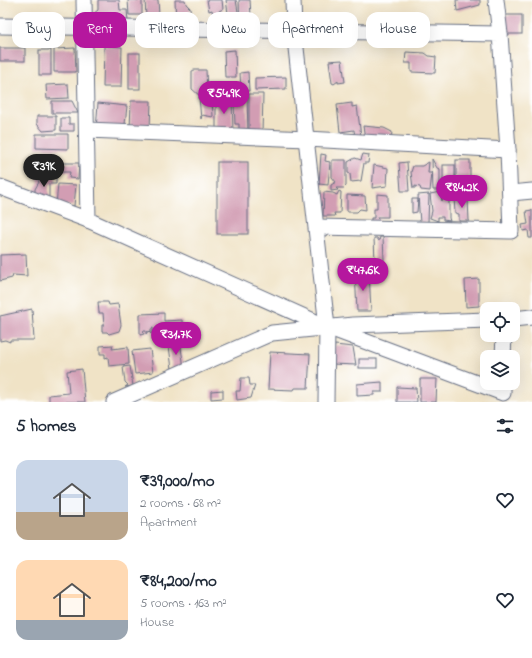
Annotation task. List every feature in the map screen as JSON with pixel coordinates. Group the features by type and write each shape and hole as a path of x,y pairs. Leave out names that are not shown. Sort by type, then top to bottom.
{"street":[{"path":"84,0 84,12"},
{"path":"293,0 293,12"},
{"path":"317,227 511,231 511,193 500,34 496,0"},
{"path":"0,26 73,28"},
{"path":"127,28 268,30"},
{"path":"358,31 500,34"},
{"path":"85,48 88,220"},
{"path":"296,48 327,326 326,402"},
{"path":"87,130 307,139 508,150"},
{"path":"0,187 88,220 327,326 480,384"},
{"path":"511,193 532,191"},
{"path":"520,318 532,317"},
{"path":"114,402 272,332 327,326 480,320"},
{"path":"495,390 503,393 503,390"}],"building":[{"path":"98,0 119,0 120,10 127,10 128,22 127,12 96,12 98,10"},
{"path":"128,0 142,0 142,12 135,12 135,15 129,15"},
{"path":"145,0 158,0 159,12 146,12"},
{"path":"175,0 185,0 186,4 190,8 190,12 176,12"},
{"path":"207,0 222,0 223,9 219,12 212,12 212,10 209,11"},
{"path":"226,0 236,0 238,12 228,12"},
{"path":"239,0 250,0 251,12 239,12"},
{"path":"456,0 480,0 480,5 457,11"},
{"path":"500,15 522,15 522,34 500,34"},
{"path":"0,48 25,48 25,61 0,61"},
{"path":"75,48 76,72 54,72 54,49"},
{"path":"104,48 122,48 121,87 103,87"},
{"path":"39,50 51,50 51,75 39,75"},
{"path":"235,50 236,77 225,77 224,51"},
{"path":"406,52 425,53 429,56 436,57 435,73 411,72 411,63 405,63"},
{"path":"129,53 140,53 140,89 129,89"},
{"path":"342,60 345,82 338,83 338,81 334,84 332,83 329,61"},
{"path":"206,70 207,95 200,96 192,89 192,71"},
{"path":"248,72 249,91 241,91 240,73"},
{"path":"286,77 286,89 255,90 255,78"},
{"path":"68,84 69,98 47,99 46,85"},
{"path":"249,94 263,94 262,133 249,134"},
{"path":"239,95 247,95 248,135 239,135 239,124 235,124 234,102"},
{"path":"212,96 213,117 202,115 201,119 199,97"},
{"path":"216,98 232,98 233,132 216,132"},
{"path":"52,101 72,101 78,113 52,113"},
{"path":"131,101 151,101 150,128 130,131"},
{"path":"98,103 127,106 124,133 96,130"},
{"path":"352,103 352,107 357,106 361,136 355,137 354,130 340,132 337,105"},
{"path":"37,116 56,116 56,130 43,131 37,124"},
{"path":"61,118 69,118 69,124 74,124 74,131 61,131"},
{"path":"363,126 384,128 392,132 391,139 365,138"},
{"path":"36,134 68,134 68,149 36,148"},
{"path":"321,154 326,155 325,161 330,162 328,185 319,184"},
{"path":"363,154 369,155 368,163 364,163 361,181 351,182 350,174 348,173 348,162 355,158 361,160"},
{"path":"40,155 54,155 59,163 79,163 78,179 69,178 70,172 40,172"},
{"path":"432,159 437,168 440,169 440,190 433,190"},
{"path":"332,160 346,160 346,186 344,188 336,188 338,190 331,191 331,185 336,182 332,177"},
{"path":"456,160 470,160 470,190 456,190"},
{"path":"217,162 248,162 248,234 217,234"},
{"path":"407,162 409,191 401,191 399,163"},
{"path":"429,162 428,173 432,173 430,191 421,190 420,187 415,186 415,188 413,188 411,172 413,166 422,166"},
{"path":"374,165 388,168 387,186 372,188"},
{"path":"443,165 455,165 455,187 443,187"},
{"path":"36,175 56,175 56,184 49,184 49,202 35,202 35,189 39,182"},
{"path":"58,184 76,185 74,206 56,205"},
{"path":"339,191 341,192 340,213 334,213 335,216 323,216 324,192 337,195"},
{"path":"441,192 442,201 442,192 451,193 451,199 449,198 450,221 443,220 443,217 438,217 438,221 430,218 432,211 430,194"},
{"path":"377,194 388,195 388,217 377,217 380,222 371,222 371,218 374,218 374,209 377,209"},
{"path":"429,194 428,222 420,223 418,195"},
{"path":"347,195 365,196 366,210 360,209 357,212 347,212"},
{"path":"454,198 468,199 469,221 459,221 459,214 455,213"},
{"path":"412,199 418,199 417,212 412,213"},
{"path":"532,210 532,238 529,238 528,230 523,231 522,225 528,224 526,211"},
{"path":"380,237 383,237 384,260 375,261 374,238 377,238 379,241"},
{"path":"26,254 27,276 13,275 12,278 0,281 0,255"},
{"path":"355,272 369,272 371,311 357,311"},
{"path":"479,279 479,306 466,307 465,280"},
{"path":"98,302 108,302 109,305 118,304 121,325 119,331 109,334 107,332 102,332 102,325 104,325 103,313 99,313"},
{"path":"32,309 34,340 10,340 10,342 5,340 0,341 0,316"},
{"path":"164,313 164,321 182,320 183,335 153,336 153,328 151,329 151,334 148,331 146,334 146,331 143,331 144,334 140,335 140,314"},
{"path":"180,341 184,368 172,369 169,346 173,342"},
{"path":"113,345 112,349 128,347 129,364 109,366 108,357 105,358 105,354 100,354 100,346"},
{"path":"335,345 353,347 356,365 332,364"},
{"path":"150,349 153,372 135,374 132,351"},
{"path":"270,352 310,354 308,388 295,388 294,390 268,389"},
{"path":"359,359 377,359 377,368 359,368"},
{"path":"130,366 133,386 125,387 128,385 125,382 123,367"},
{"path":"82,369 85,402 49,402 49,395 69,393 67,371"},
{"path":"241,378 249,378 250,385 255,385 251,398 237,400 236,391 240,391"},
{"path":"420,379 437,379 436,402 420,402"},
{"path":"382,382 382,392 374,392 374,395 357,396 357,384"},
{"path":"397,387 416,388 417,402 397,402"},
{"path":"223,390 223,398 211,399 211,391"}]}
